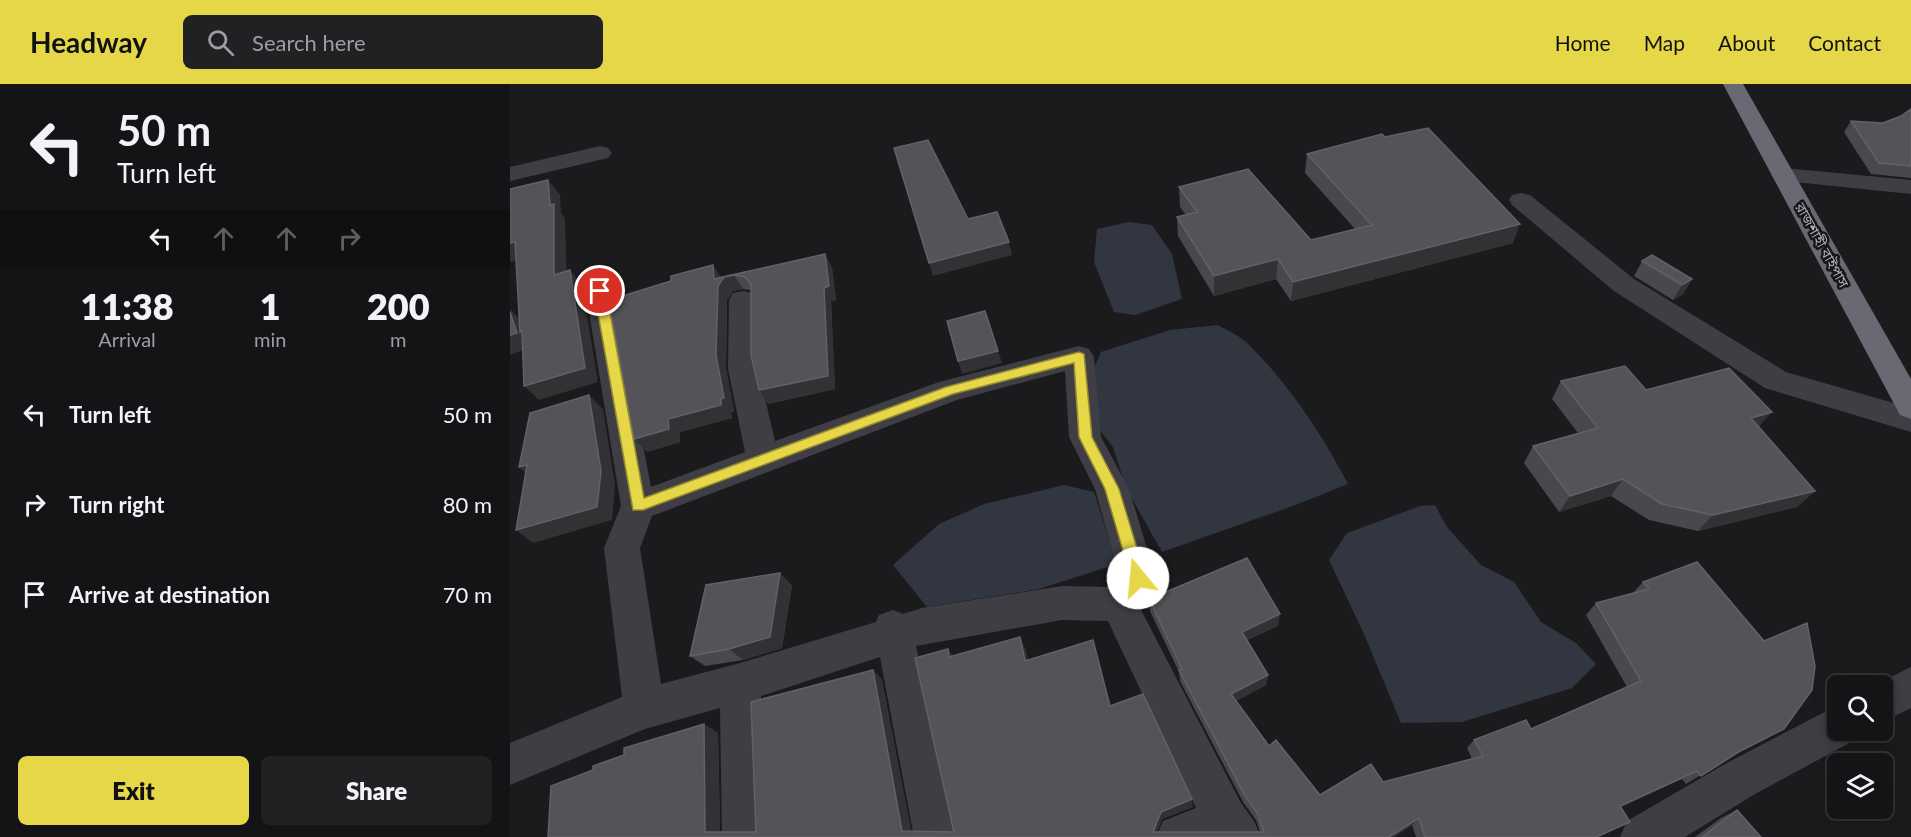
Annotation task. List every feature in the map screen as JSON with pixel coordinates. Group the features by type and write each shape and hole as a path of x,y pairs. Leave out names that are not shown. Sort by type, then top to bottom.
{"highway":[{"name":"রাজশাহী বাইপাস","path":"1733,84 1911,407"}],"street":[{"path":"510,174 600,153"},
{"path":"1784,175 1911,187"},
{"path":"1521,200 1624,285 1776,380 1911,420"},
{"path":"597,276 606,395 638,506 622,548 644,709"},
{"path":"743,300 743,369 763,458"},
{"path":"638,506 950,390 1079,357 1085,437 1112,489 1138,578 1119,604"},
{"path":"510,764 644,709 741,683 922,626 1062,603 1119,604"},
{"path":"1119,604 1232,828 1179,837"},
{"path":"893,628 937,837"},
{"path":"741,683 745,837"},
{"path":"1893,696 1911,687"},
{"path":"1643,837 1740,779 1827,732"}],"shaded area":[{"path":"1129,222 1152,225 1172,254 1182,299 1135,315 1114,312 1094,262 1097,229"},
{"path":"1218,325 1246,342 1278,376 1316,428 1348,484 1162,552 1126,488 1113,447 1098,428 1089,380 1101,352 1170,330"},
{"path":"1064,485 1094,492 1117,564 1039,589 927,607 893,565 939,524 984,504"},
{"path":"1435,505 1447,527 1481,565 1514,582 1541,622 1576,643 1596,664 1572,688 1462,722 1401,723 1364,634 1329,560 1347,533 1420,506"}],"building":[{"path":"1911,109 1911,166 1879,163 1851,121 1883,123"},
{"path":"1428,128 1520,224 1293,282 1278,259 1214,276 1177,217 1197,212 1179,187 1248,169 1311,240 1372,225 1307,154 1382,134 1385,137"},
{"path":"928,140 968,219 997,212 1009,242 929,263 894,148"},
{"path":"548,180 550,205 554,204 554,275 570,270 585,368 524,386 515,242 510,243 510,189"},
{"path":"825,254 829,286 824,288 828,376 759,390 751,355 751,285 745,277 734,275 724,277 718,286 716,355 724,398 721,398 721,405 668,419 669,429 634,439 609,300 671,281 671,276 713,265 714,279"},
{"path":"1652,255 1692,279 1682,285 1642,261"},
{"path":"985,311 998,351 958,361 947,321"},
{"path":"510,312 517,333 510,335"},
{"path":"1625,366 1646,390 1729,368 1772,412 1751,418 1815,491 1713,515 1662,504 1623,479 1570,496 1533,446 1598,428 1561,381"},
{"path":"589,395 601,471 597,507 516,530 527,465 519,467 530,413"},
{"path":"1247,558 1280,614 1242,632 1268,675 1231,694 1269,746 1276,740 1320,795 1371,764 1383,782 1483,756 1474,740 1526,720 1531,729 1641,681 1596,603 1649,589 1643,582 1697,562 1764,641 1807,623 1815,666 1812,690 1784,729 1740,751 1701,776 1697,771 1620,806 1630,822 1596,837 1425,837 1419,818 1389,837 548,837 551,786 593,770 593,766 624,755 624,748 704,724 705,832 756,832 751,702 873,670 902,831 954,832 915,658 948,649 949,657 1020,637 1025,661 1093,640 1110,706 1143,694 1192,799 1161,812 1153,832 1264,832 1257,813 1244,794 1179,670 1182,669 1149,599"},
{"path":"780,573 770,637 729,649 690,656 706,585"},
{"path":"1737,810 1761,837 1702,837"}],"route":[{"path":"600,291 638,506 950,390 1079,357 1085,437 1112,489 1138,578"}]}
